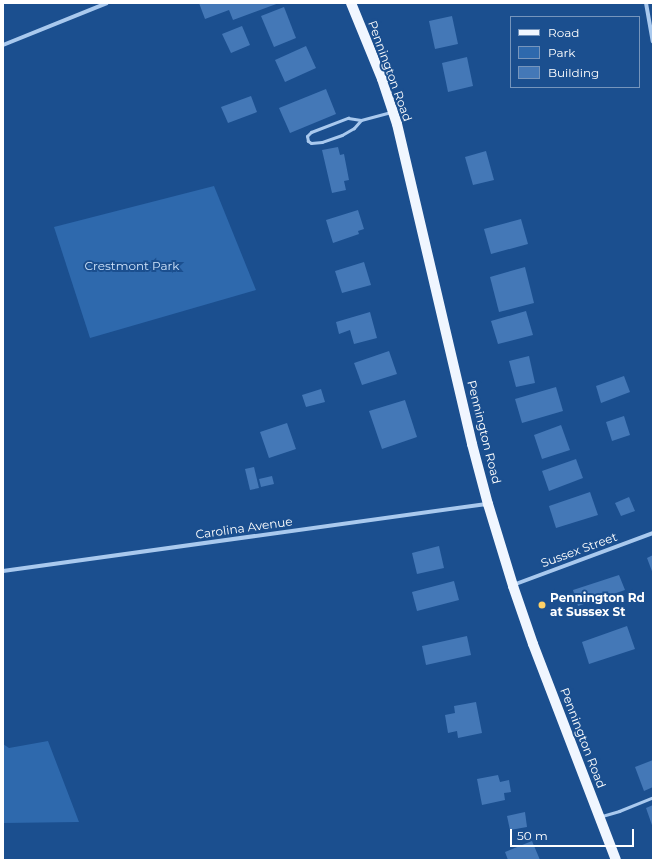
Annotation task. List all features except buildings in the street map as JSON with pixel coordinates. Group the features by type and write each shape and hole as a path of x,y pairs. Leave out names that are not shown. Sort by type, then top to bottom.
{"main road":[{"name":"Pennington Road","path":"351,3 382,79 393,111 488,504 513,586 533,644 616,860"}],"street":[{"path":"3,45 107,3"},
{"path":"646,3 653,41"},
{"name":"Carolina Avenue","path":"3,571 488,504"},
{"name":"Sussex Street","path":"513,586 653,533"}],"lane":[{"path":"361,120 354,128 322,142 308,141 307,136 311,132 328,125 351,117 361,120 393,111"},
{"path":"600,817 653,797"}],"green space":[{"name":"Crestmont Park","path":"214,186 256,290 90,338 54,227"},
{"path":"48,741 79,822 3,823 3,744 9,748"}],"place":[{"name":"Pennington Rd at Sussex St","path":"542,605"}]}
